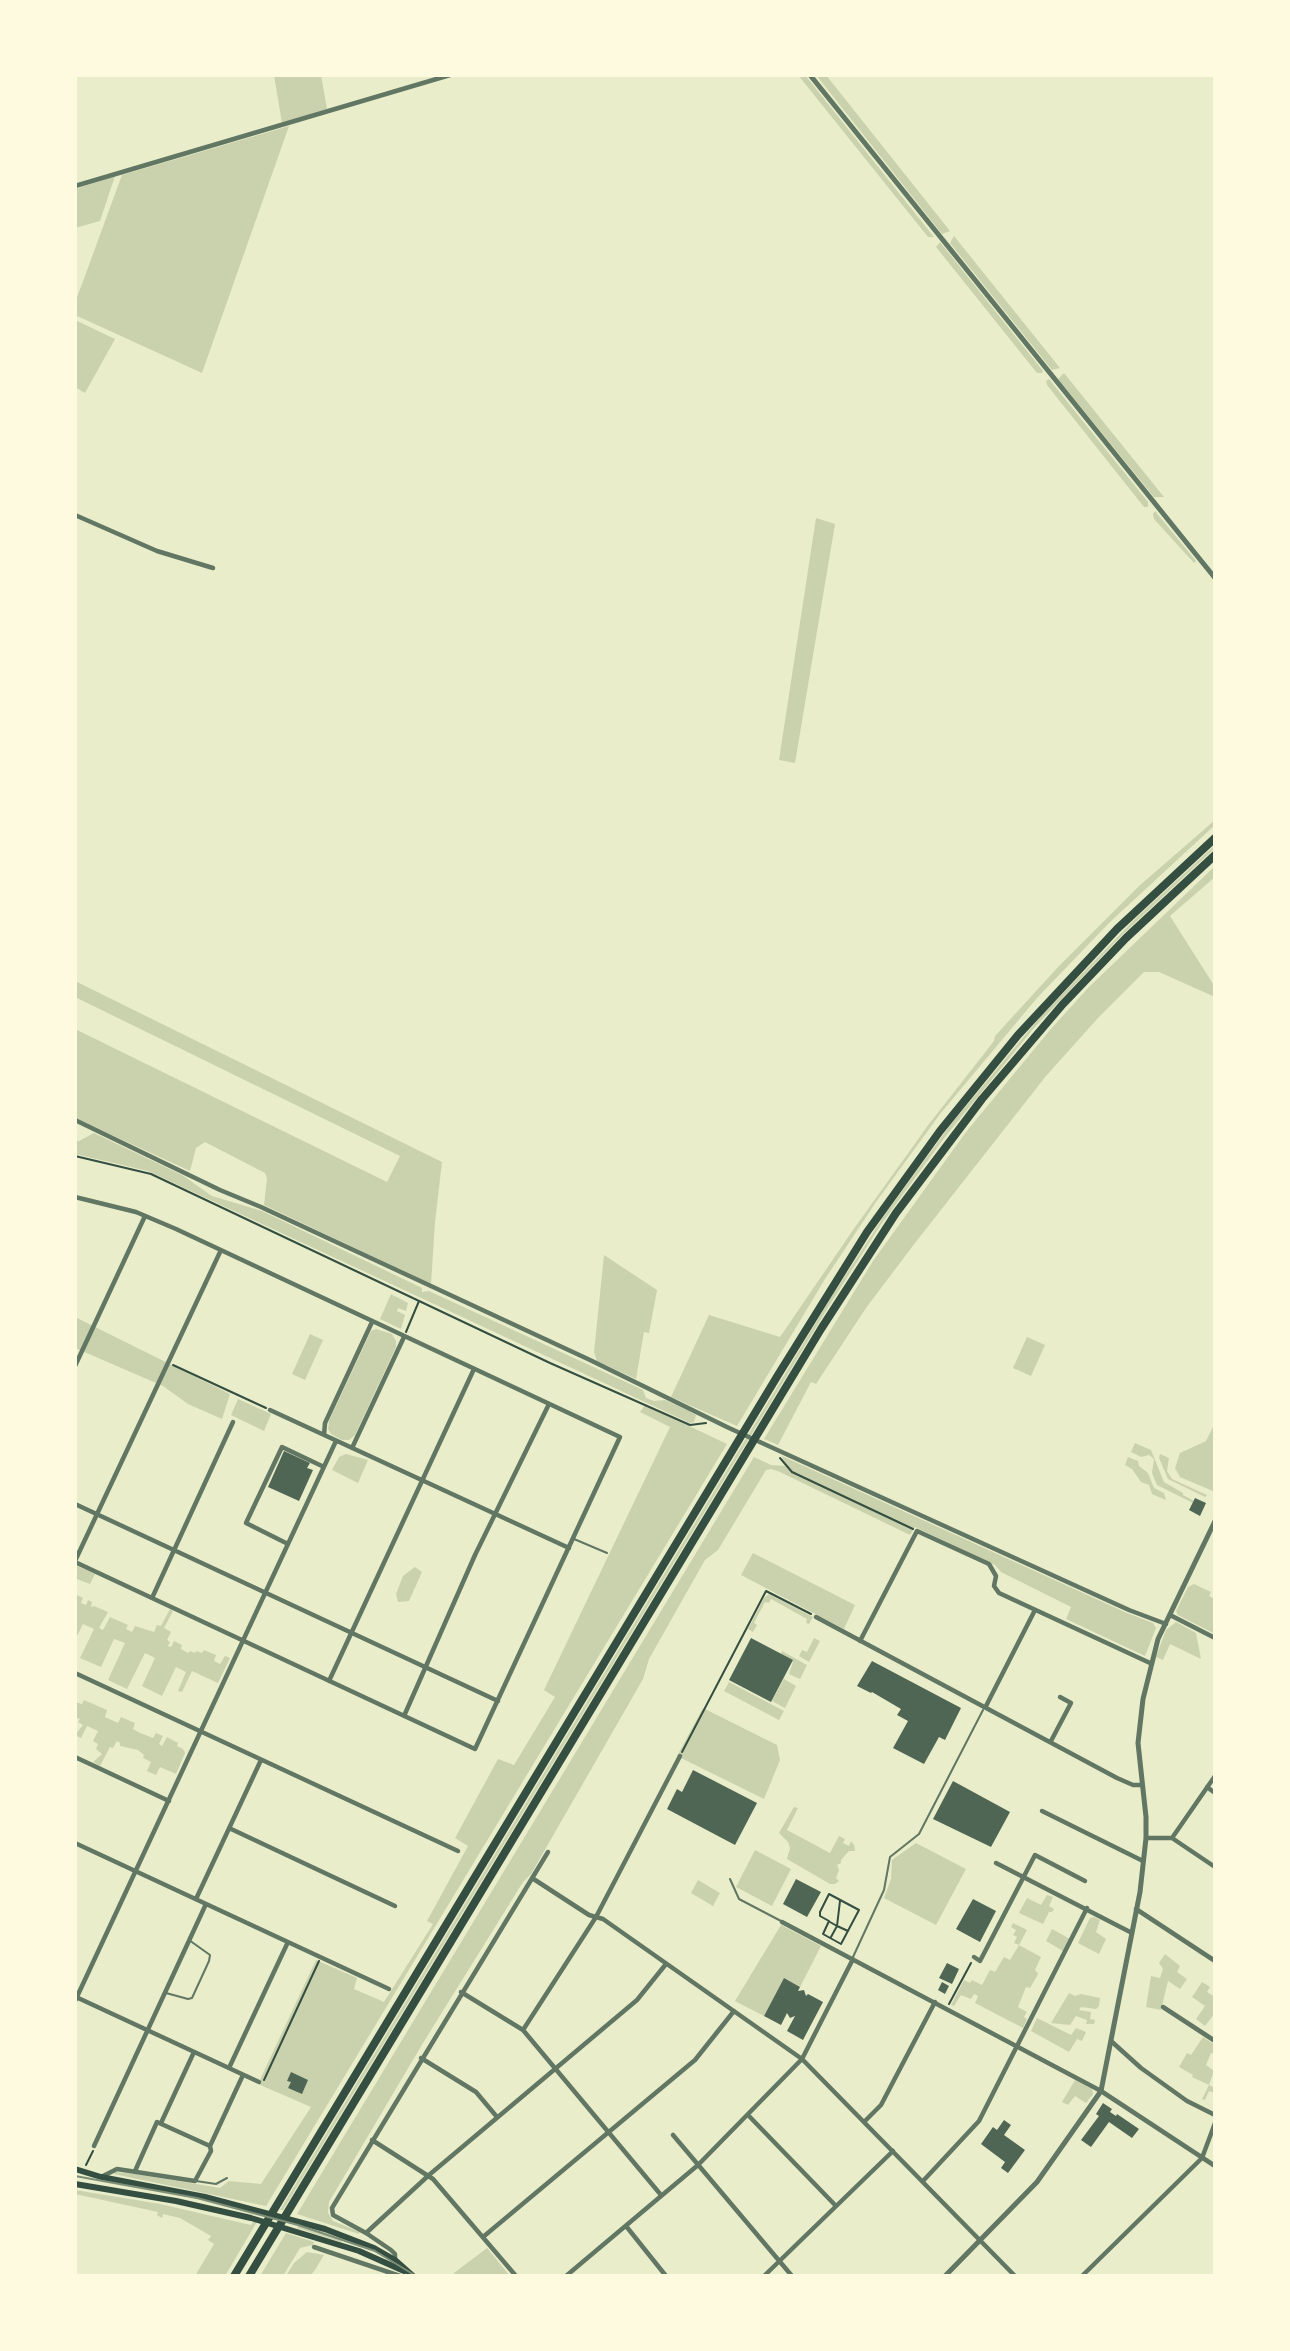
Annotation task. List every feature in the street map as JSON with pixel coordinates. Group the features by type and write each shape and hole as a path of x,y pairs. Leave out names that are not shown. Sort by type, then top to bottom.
{"highway":[{"path":"234,2276 867,1232 940,1131 1018,1035 1117,929 1215,838"},
{"path":"249,2276 821,1328 889,1223 950,1139 1027,1044 1126,938 1215,855"}],"main road":[{"path":"75,2169 101,2177 256,2209 352,2238 395,2260 412,2275"},
{"path":"75,2184 176,2201 251,2218 359,2251 412,2275"}],"street":[{"path":"75,186 450,75"},
{"path":"810,75 1215,578"},
{"path":"75,515 157,551 213,568"},
{"path":"75,1119 220,1191 261,1207 427,1284 767,1446 1129,1610 1166,1624"},
{"path":"75,1197 145,1216 221,1250 620,1437 475,1749 75,1562 221,1250"},
{"path":"75,1366 145,1216"},
{"path":"324,1435 325,1423 372,1322"},
{"path":"352,1448 404,1337"},
{"path":"329,1681 474,1369"},
{"path":"404,1716 495,1514 549,1404"},
{"path":"270,1410 569,1548"},
{"path":"152,1598 233,1422"},
{"path":"261,2083 76,1998 336,1441"},
{"path":"288,1544 246,1523 282,1447 324,1467"},
{"path":"75,1504 498,1701"},
{"path":"945,2276 1037,2182 1101,2091 1132,1933 1146,1838 1138,1744 1140,1716 1150,1663 1215,1521"},
{"path":"860,1641 916,1531 989,1564 996,1576 994,1586 999,1593 1150,1663"},
{"path":"985,1706 1035,1610"},
{"path":"1170,1615 1215,1638"},
{"path":"816,1617 1125,1782 1142,1785"},
{"path":"75,1673 458,1851"},
{"path":"1051,1741 1071,1703 1060,1697"},
{"path":"523,2030 596,1917 680,1756"},
{"path":"75,1757 169,1801"},
{"path":"196,1899 261,1760"},
{"path":"1146,1838 1172,1838 1215,1776"},
{"path":"1207,1787 1215,1793"},
{"path":"1042,1811 1143,1861"},
{"path":"229,1828 396,1906"},
{"path":"1172,1838 1215,1867"},
{"path":"75,1843 389,1989"},
{"path":"395,2260 396,2256 391,2250 333,2215 331,2208 548,1852"},
{"path":"974,1957 980,1961 1034,1855 1086,1881"},
{"path":"996,1863 1132,1933"},
{"path":"532,1878 603,1919 802,2059 1015,2276"},
{"path":"94,2146 206,1904"},
{"path":"923,2181 976,2126 1087,1908"},
{"path":"1136,1909 1215,1961"},
{"path":"782,1922 1101,2091 1215,2166"},
{"path":"229,2068 288,1942"},
{"path":"566,2276 698,2165 802,2059 853,1959"},
{"path":"366,2233 429,2175 637,2000 666,1964"},
{"path":"461,1992 523,2030 661,2195"},
{"path":"864,2122 881,2105 935,2002"},
{"path":"1163,2007 1215,2041"},
{"path":"483,2237 695,2060 734,2011"},
{"path":"1111,2041 1141,2068 1187,2101 1215,2115"},
{"path":"135,2171 194,2052"},
{"path":"421,2058 476,2092 497,2117"},
{"path":"101,2177 117,2169 197,2179 243,2075"},
{"path":"748,2115 836,2206"},
{"path":"1082,2276 1202,2158 1215,2123"},
{"path":"158,2125 210,2146"},
{"path":"673,2135 792,2276"},
{"path":"372,2140 429,2175 516,2276"},
{"path":"764,2276 893,2151"},
{"path":"626,2226 666,2276"},
{"path":"314,2247 400,2276"}],"lane":[{"path":"573,1538 607,1553"},
{"path":"853,1959 884,1890 890,1857 920,1833 985,1706"},
{"path":"730,1879 739,1899 782,1922"},
{"path":"165,1993 192,1998 210,1955 190,1940"},
{"path":"197,2179 216,2184 227,2178"}],"path":[{"path":"75,1156 151,1174 550,1363 690,1425 708,1423"},
{"path":"404,1337 419,1300"},
{"path":"168,1362 270,1410"},
{"path":"781,1459 792,1472 916,1531"},
{"path":"680,1756 766,1591 816,1617"},
{"path":"829,1921 823,1934 841,1944 848,1931 859,1910 829,1894 819,1914 848,1931"},
{"path":"831,1938 837,1926 840,1900"},
{"path":"261,2083 320,1957"},
{"path":"947,2008 974,1957"},
{"path":"83,2171 94,2146"}],"green space":[{"path":"274,75 321,75 327,109 282,123"},
{"path":"798,75 805,75 934,237 928,237"},
{"path":"816,75 826,75 950,231 942,234"},
{"path":"289,126 202,373 75,315 75,303 122,175"},
{"path":"115,176 100,221 75,228 75,189"},
{"path":"954,236 1060,368 1052,370 950,243"},
{"path":"940,242 1042,373 1037,373 936,247"},
{"path":"75,320 115,339 85,393 75,387"},
{"path":"1064,373 1164,497 1154,497 1058,379"},
{"path":"1049,379 1148,502 1148,507 1144,507 1047,385 1046,381"},
{"path":"1155,511 1196,561 1194,563 1154,519"},
{"path":"816,518 835,524 795,763 779,760"},
{"path":"1215,820 1215,825 1110,922 1037,998 940,1114 876,1202 825,1279 737,1426 671,1397 709,1315 780,1337 853,1230 929,1124 994,1041 995,1036 1059,966 1139,886"},
{"path":"1215,845 1215,848 1123,934 1034,1028 945,1137 880,1226 829,1306 283,2210 280,2210 832,1296 886,1213 951,1124 1041,1016 1135,919"},
{"path":"1215,866 1215,877 1170,916 1215,987 1215,997 1159,972 1144,972 1046,1076 915,1243 866,1308 816,1384 811,1382 778,1445 764,1439 873,1261 966,1132 1089,987"},
{"path":"75,981 442,1162 431,1284 264,1205 267,1178 265,1173 205,1142 196,1148 190,1171 75,1118 75,1029 387,1182 400,1156 75,997"},
{"path":"94,1133 182,1175 212,1196 262,1211 422,1288 422,1292 429,1291 643,1390 646,1398 654,1401 665,1400 687,1410 696,1415 694,1422 690,1423 148,1171 75,1154 75,1141"},
{"path":"604,1255 657,1290 649,1333 644,1332 636,1379 597,1361 594,1352"},
{"path":"391,1294 408,1303 406,1311 398,1308 397,1311 405,1315 401,1329 380,1319"},
{"path":"75,1317 230,1394 222,1419 188,1404 163,1386 75,1348"},
{"path":"376,1329 392,1334 396,1347 355,1435 349,1440 342,1440 331,1434 328,1429 329,1421 371,1331"},
{"path":"310,1334 323,1340 305,1380 292,1374"},
{"path":"1027,1337 1045,1345 1031,1376 1013,1368"},
{"path":"238,1399 271,1414 264,1431 231,1415"},
{"path":"645,1405 727,1444 266,2206 114,2174 137,2174 220,2188 229,2181 261,2184 311,2107 258,2084 316,1960 357,1978 354,1989 384,2002 433,1924 427,1921 468,1846 455,1838 498,1759 514,1765 555,1697 544,1690 670,1427 640,1412"},
{"path":"1215,1423 1215,1492 1180,1477 1175,1468 1180,1453 1206,1441"},
{"path":"1135,1443 1151,1450 1164,1482 1183,1493 1194,1501 1193,1503 1157,1485 1152,1473 1154,1459 1149,1455 1141,1457 1131,1452"},
{"path":"346,1454 368,1460 358,1483 332,1470 339,1457"},
{"path":"1160,1454 1169,1458 1167,1471 1172,1479 1207,1495 1205,1497 1168,1479 1159,1458"},
{"path":"782,1456 1153,1623 1156,1628 1145,1656 1066,1619 1071,1607 1001,1572 995,1565 915,1527 910,1535 780,1472 766,1470 718,1550 705,1560 649,1659 643,1679 531,1874 523,1882 423,2043 329,2202 328,2213 333,2221 360,2232 359,2234 297,2214 754,1457 771,1465 785,1466"},
{"path":"1128,1457 1138,1461 1139,1466 1148,1473 1154,1488 1164,1493 1166,1500 1152,1494 1149,1485 1141,1482 1132,1469 1125,1465"},
{"path":"753,1553 855,1605 844,1629 741,1575"},
{"path":"75,1565 95,1574 90,1584 77,1579 75,1582"},
{"path":"415,1567 422,1572 409,1601 398,1602 396,1594 403,1576"},
{"path":"1194,1584 1211,1592 1209,1596 1215,1599 1215,1634 1178,1615 1176,1611 1188,1587"},
{"path":"75,1594 83,1598 81,1603 86,1605 88,1600 92,1602 91,1607 108,1612 99,1628 103,1630 110,1617 128,1625 126,1629 132,1632 135,1626 154,1632 157,1625 161,1626 170,1609 173,1611 164,1628 171,1632 167,1640 170,1642 168,1646 171,1647 174,1641 182,1645 181,1649 188,1653 202,1653 204,1650 216,1655 214,1661 220,1664 225,1656 230,1658 218,1683 192,1671 182,1692 178,1691 186,1672 176,1667 162,1696 142,1686 155,1658 145,1653 127,1689 108,1680 125,1643 114,1639 101,1667 80,1658 94,1629 83,1624 75,1640"},
{"path":"769,1594 813,1617 809,1624 806,1623 807,1619 771,1599 769,1603 765,1602 754,1623 757,1625 753,1632 748,1629 764,1598"},
{"path":"1176,1622 1196,1633 1201,1659 1170,1644 1163,1660 1156,1657 1166,1630"},
{"path":"814,1638 820,1641 809,1662 799,1656 802,1650 807,1652"},
{"path":"782,1651 807,1665 800,1679 789,1674 793,1662 781,1654"},
{"path":"784,1679 796,1686 785,1708 772,1701"},
{"path":"729,1682 784,1711 779,1720 724,1691"},
{"path":"84,1700 107,1710 105,1717 118,1723 121,1717 135,1723 133,1729 140,1733 153,1738 156,1733 163,1736 159,1744 162,1746 167,1737 178,1743 177,1746 185,1753 176,1774 160,1767 156,1775 147,1771 151,1762 143,1758 144,1755 138,1750 120,1746 117,1741 113,1748 110,1747 100,1766 93,1762 102,1754 96,1749 98,1744 93,1741 98,1731 87,1726 81,1738 75,1735 83,1725 78,1722 80,1719 75,1717 75,1702 82,1704"},
{"path":"703,1708 777,1745 780,1760 764,1799 677,1756"},
{"path":"794,1807 798,1808 787,1830 830,1853 839,1836 845,1839 843,1843 849,1846 851,1841 854,1845 855,1851 849,1851 837,1865 839,1870 836,1878 839,1881 835,1884 830,1884 787,1859 790,1848 779,1833"},
{"path":"916,1843 966,1869 936,1925 884,1898 891,1879 892,1860"},
{"path":"755,1850 791,1869 772,1906 736,1887"},
{"path":"698,1880 720,1893 713,1906 691,1893"},
{"path":"1047,1895 1053,1897 1049,1906 1054,1909 1049,1912 1043,1924 1019,1913 1027,1898 1041,1905"},
{"path":"1090,1918 1100,1920 1096,1932 1106,1939 1099,1954 1078,1943"},
{"path":"1013,1923 1027,1930 1019,1945 1014,1943 1017,1937 1013,1935 1016,1930 1011,1927"},
{"path":"781,1925 821,1946 800,1987 784,1978 764,2016 735,2001"},
{"path":"1052,1929 1070,1939 1063,1951 1046,1941"},
{"path":"1019,1945 1041,1957 1035,1970 1037,1976 1030,1988 1026,1987 1018,2007 1027,2012 1023,2028 975,2003 978,1996 974,1994 971,1999 961,1995 954,2006 951,2005 964,1980 970,1983 972,1980 982,1985 990,1970 995,1972 1004,1957 1010,1960"},
{"path":"1165,1954 1180,1966 1177,1972 1187,1979 1180,1989 1168,1981 1161,2010 1146,2007 1151,1976 1160,1978 1163,1969 1159,1963"},
{"path":"1202,1982 1210,1987 1207,1992 1215,1997 1215,2013 1205,2026 1196,2019 1205,2006 1192,1997"},
{"path":"1069,1993 1100,1998 1096,2009 1081,2007 1079,2010 1091,2012 1090,2019 1095,2020 1094,2024 1086,2024 1087,2020 1076,2016 1070,2025 1051,2023"},
{"path":"1037,2018 1071,2035 1076,2028 1086,2032 1082,2041 1077,2039 1069,2052 1031,2031"},
{"path":"1203,2037 1215,2045 1215,2054 1211,2053 1206,2065 1214,2071 1209,2085 1179,2067 1187,2053 1191,2055"},
{"path":"1075,2080 1092,2089 1093,2094 1086,2103 1075,2096 1068,2105 1062,2102"},
{"path":"1209,2085 1215,2088 1215,2093 1209,2091 1205,2100 1202,2099"},
{"path":"75,2190 160,2204 251,2225 255,2219 258,2220 225,2276 195,2276 214,2244 208,2240 211,2236 180,2218 163,2214 162,2218 157,2215 158,2212 75,2194"},
{"path":"300,2224 342,2237 341,2242 297,2228"},
{"path":"286,2233 314,2242 313,2245 300,2248 283,2276 260,2276"},
{"path":"487,2248 510,2276 456,2276 454,2273"},
{"path":"307,2252 324,2255 310,2276 286,2276 294,2263"}],"building":[{"path":"284,1451 310,1463 307,1468 313,1470 299,1501 268,1487"},
{"path":"1195,1498 1206,1503 1200,1516 1189,1510"},
{"path":"751,1638 793,1660 771,1702 729,1680"},
{"path":"872,1661 961,1708 945,1740 939,1737 924,1764 893,1748 908,1721 897,1715 901,1709 857,1686"},
{"path":"693,1770 757,1803 735,1845 667,1809 677,1789 682,1792"},
{"path":"953,1781 1010,1812 991,1847 933,1819"},
{"path":"796,1879 821,1892 807,1917 783,1904"},
{"path":"973,1899 996,1911 980,1942 956,1929"},
{"path":"947,1963 959,1969 952,1984 939,1978"},
{"path":"784,1978 800,1987 798,1991 804,1990 806,1996 808,1994 823,2002 803,2040 787,2031 795,2016 790,2018 787,2013 781,2025 764,2016"},
{"path":"942,1982 949,1986 945,1994 938,1990"},
{"path":"291,2072 308,2080 302,2094 288,2088 291,2082 287,2081"},
{"path":"1103,2103 1112,2109 1110,2112 1139,2129 1132,2138 1109,2122 1091,2147 1081,2140 1099,2116 1096,2114"},
{"path":"1004,2120 1011,2125 1004,2135 1025,2150 1008,2173 1001,2168 1005,2162 981,2144 993,2127 997,2130"}],"tram line":[{"path":"75,2176 197,2198 298,2225 375,2251 416,2276"}]}
